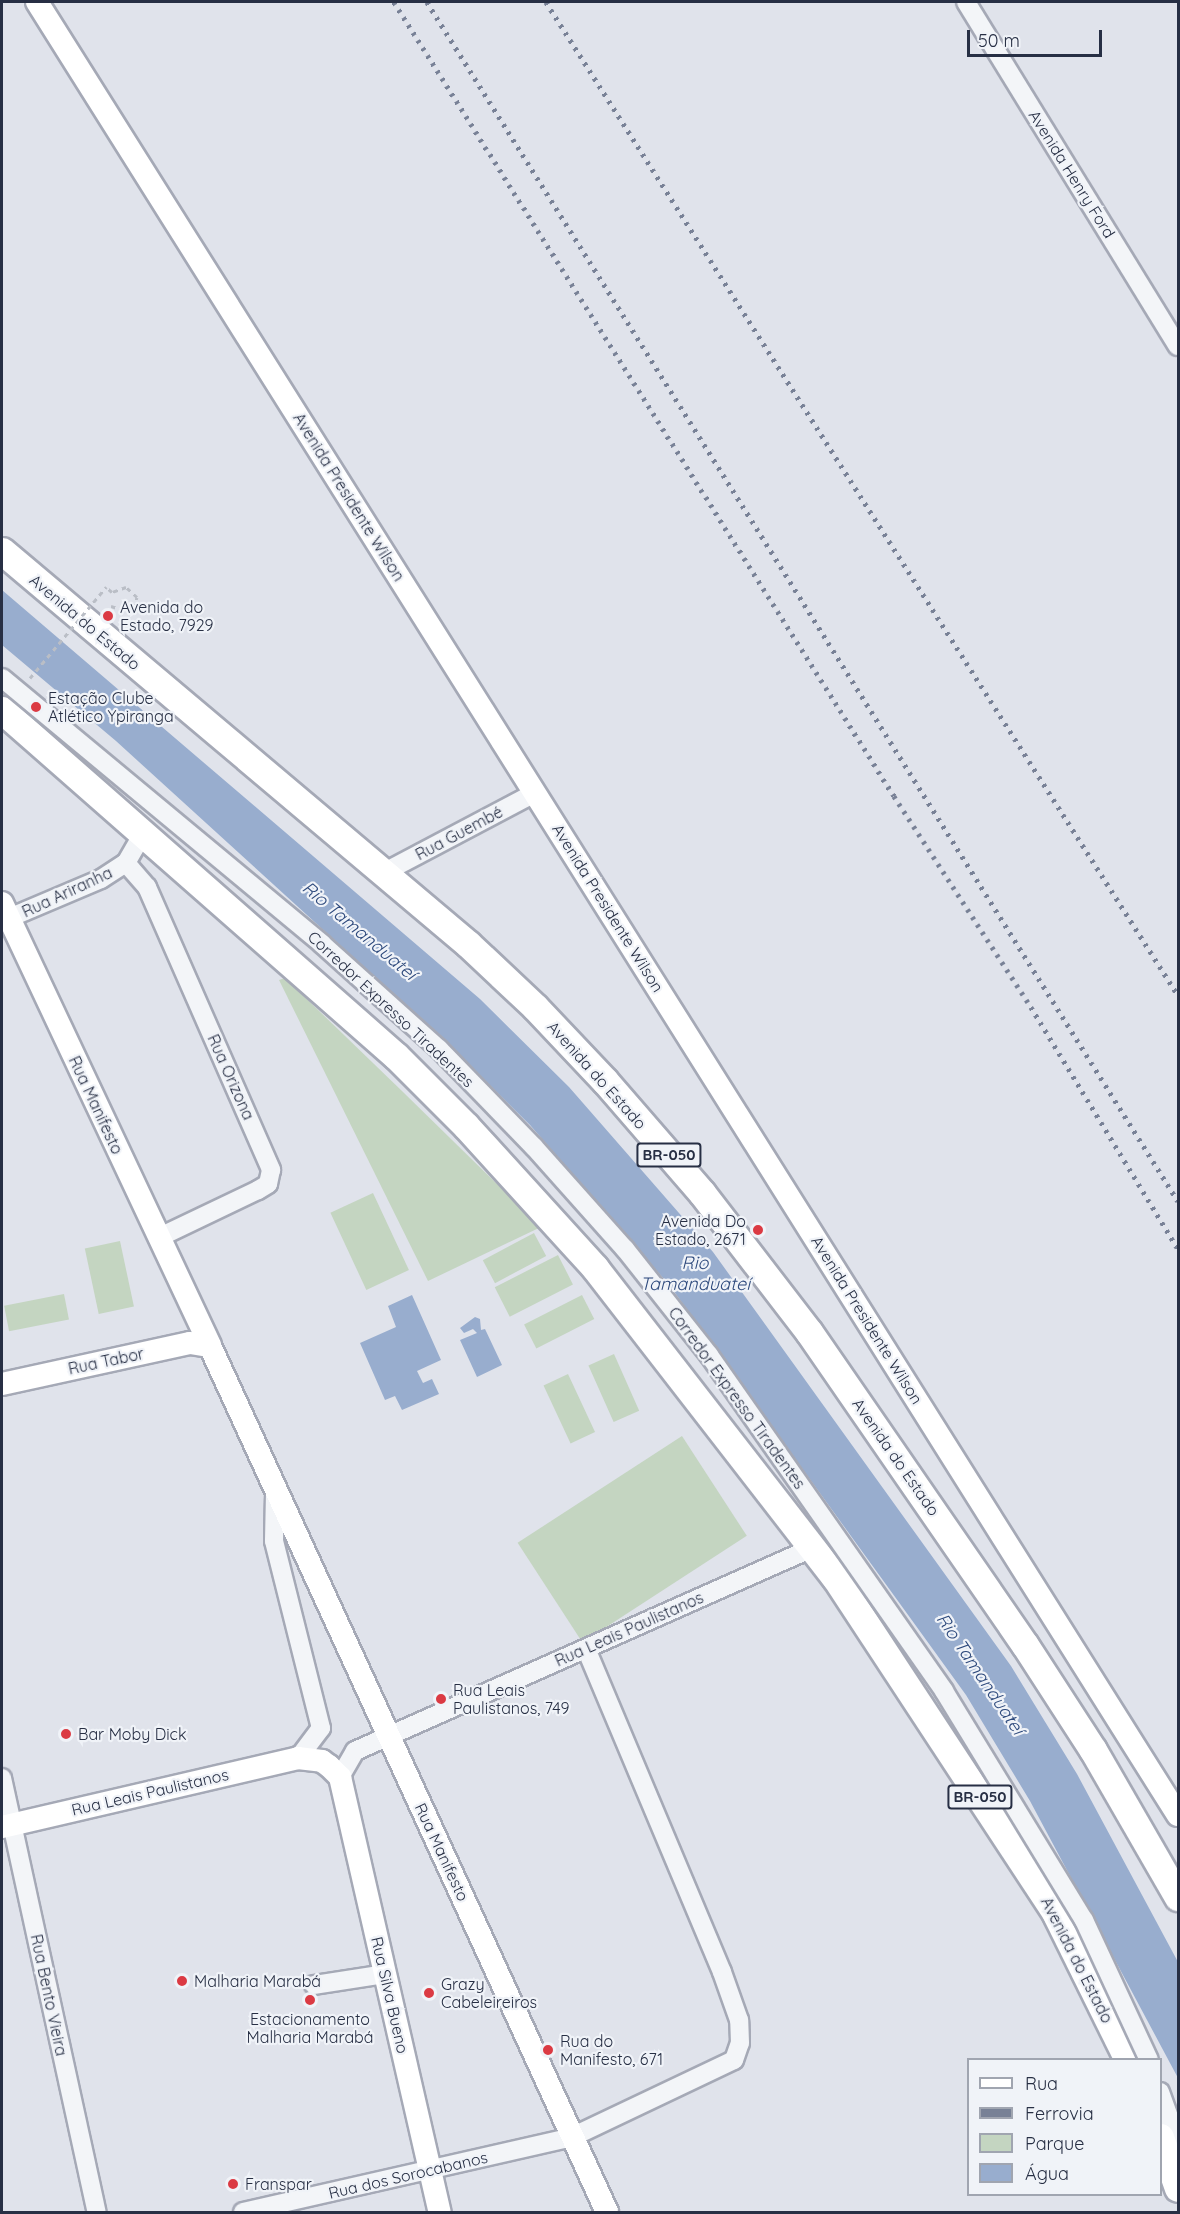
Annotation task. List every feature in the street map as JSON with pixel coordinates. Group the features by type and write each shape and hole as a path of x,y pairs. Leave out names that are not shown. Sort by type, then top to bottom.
{"highway":[{"name":"Avenida do Estado","path":"2,551 383,873 535,1007 702,1193 809,1332 1018,1635 1093,1750 1179,1897"},
{"name":"Avenida do Estado","path":"2,710 396,1056 473,1134 639,1321 812,1548 1056,1914 1127,2058"},
{"path":"1162,2140 1179,2188"}],"main road":[{"name":"Avenida Presidente Wilson","path":"37,2 1179,1815"},
{"name":"Rua Manifesto","path":"5,910 210,1346 275,1493 607,2212"},
{"path":"184,1344 191,1327 191,1308"},
{"name":"Rua Tabor","path":"2,1384 184,1344 210,1346"},
{"name":"Rua Leais Paulistanos","path":"7,1826 298,1758 322,1761 340,1778"},
{"name":"Rua Silva Bueno","path":"340,1778 440,2212"}],"street":[{"name":"Avenida Henry Ford","path":"966,2 1179,346"},
{"name":"Corredor Expresso Tiradentes","path":"2,678 322,944 439,1049 534,1147 625,1249 709,1355 944,1691 1084,1920 1148,2058"},
{"name":"Rua Guembé","path":"383,873 535,793"},
{"name":"Rua Ariranha","path":"5,910 101,879 126,863 143,833"},
{"name":"Rua Orizona","path":"126,863 147,887 271,1170 268,1184 158,1238"},
{"name":"Rua Manifesto","path":"275,1493 274,1541 321,1723 319,1736 298,1758"},
{"name":"Rua Leais Paulistanos","path":"340,1778 356,1751 812,1548"},
{"name":"Rua dos Sorocabanos","path":"243,2212 572,2137 734,2060 740,2043 739,2020 722,1972 586,1648"},
{"name":"Rua Bento Vieira","path":"2,1778 7,1826 97,2212"},
{"path":"314,1985 385,1974"},
{"path":"1162,2095 1179,2142"}],"path":[{"path":"28,680 106,587 112,592 126,586 137,597 134,608 129,612 111,606"}],"green space":[{"path":"285,978 541,1227 428,1281 279,980"},
{"path":"373,1193 409,1270 366,1290 330,1213"},
{"path":"534,1233 546,1256 495,1283 483,1260"},
{"path":"120,1241 134,1307 99,1314 85,1248"},
{"path":"558,1255 573,1284 510,1317 495,1287"},
{"path":"64,1294 69,1320 9,1331 4,1306"},
{"path":"582,1295 594,1319 536,1349 524,1325"},
{"path":"614,1354 639,1411 614,1422 588,1365"},
{"path":"568,1374 595,1432 571,1443 544,1385"},
{"path":"682,1436 747,1536 582,1643 518,1543"}],"water":[{"name":"Rio Tamanduateí","path":"2,590 480,999 569,1087 713,1252 1011,1666 1077,1774 1178,1962 1178,2078 1030,1801 966,1695 670,1286 530,1125 443,1039 116,741 2,645"},
{"path":"412,1295 441,1360 417,1371 423,1383 432,1379 439,1394 402,1410 395,1396 385,1400 360,1343 396,1327 388,1306"},
{"path":"475,1317 480,1319 481,1330 485,1329 502,1365 477,1377 460,1340 477,1333 473,1329 464,1333 460,1328"}],"railway":[{"path":"394,2 894,796 1031,1007 1178,1249"},
{"path":"427,2 1178,1201"},
{"path":"546,2 1178,995"}],"place":[{"name":"Avenida do Estado, 7929","path":"108,616"},
{"name":"Estação Clube Atlético Ypiranga","path":"36,707"},
{"name":"Avenida Do Estado, 2671","path":"758,1230"},
{"name":"Rua Leais Paulistanos, 749","path":"441,1699"},
{"name":"Bar Moby Dick","path":"66,1734"},
{"name":"Malharia Marabá","path":"182,1981"},
{"name":"Grazy Cabeleireiros","path":"429,1993"},
{"name":"Estacionamento Malharia Marabá","path":"310,2000"},
{"name":"Rua do Manifesto, 671","path":"548,2050"},
{"name":"Franspar","path":"233,2184"}]}
